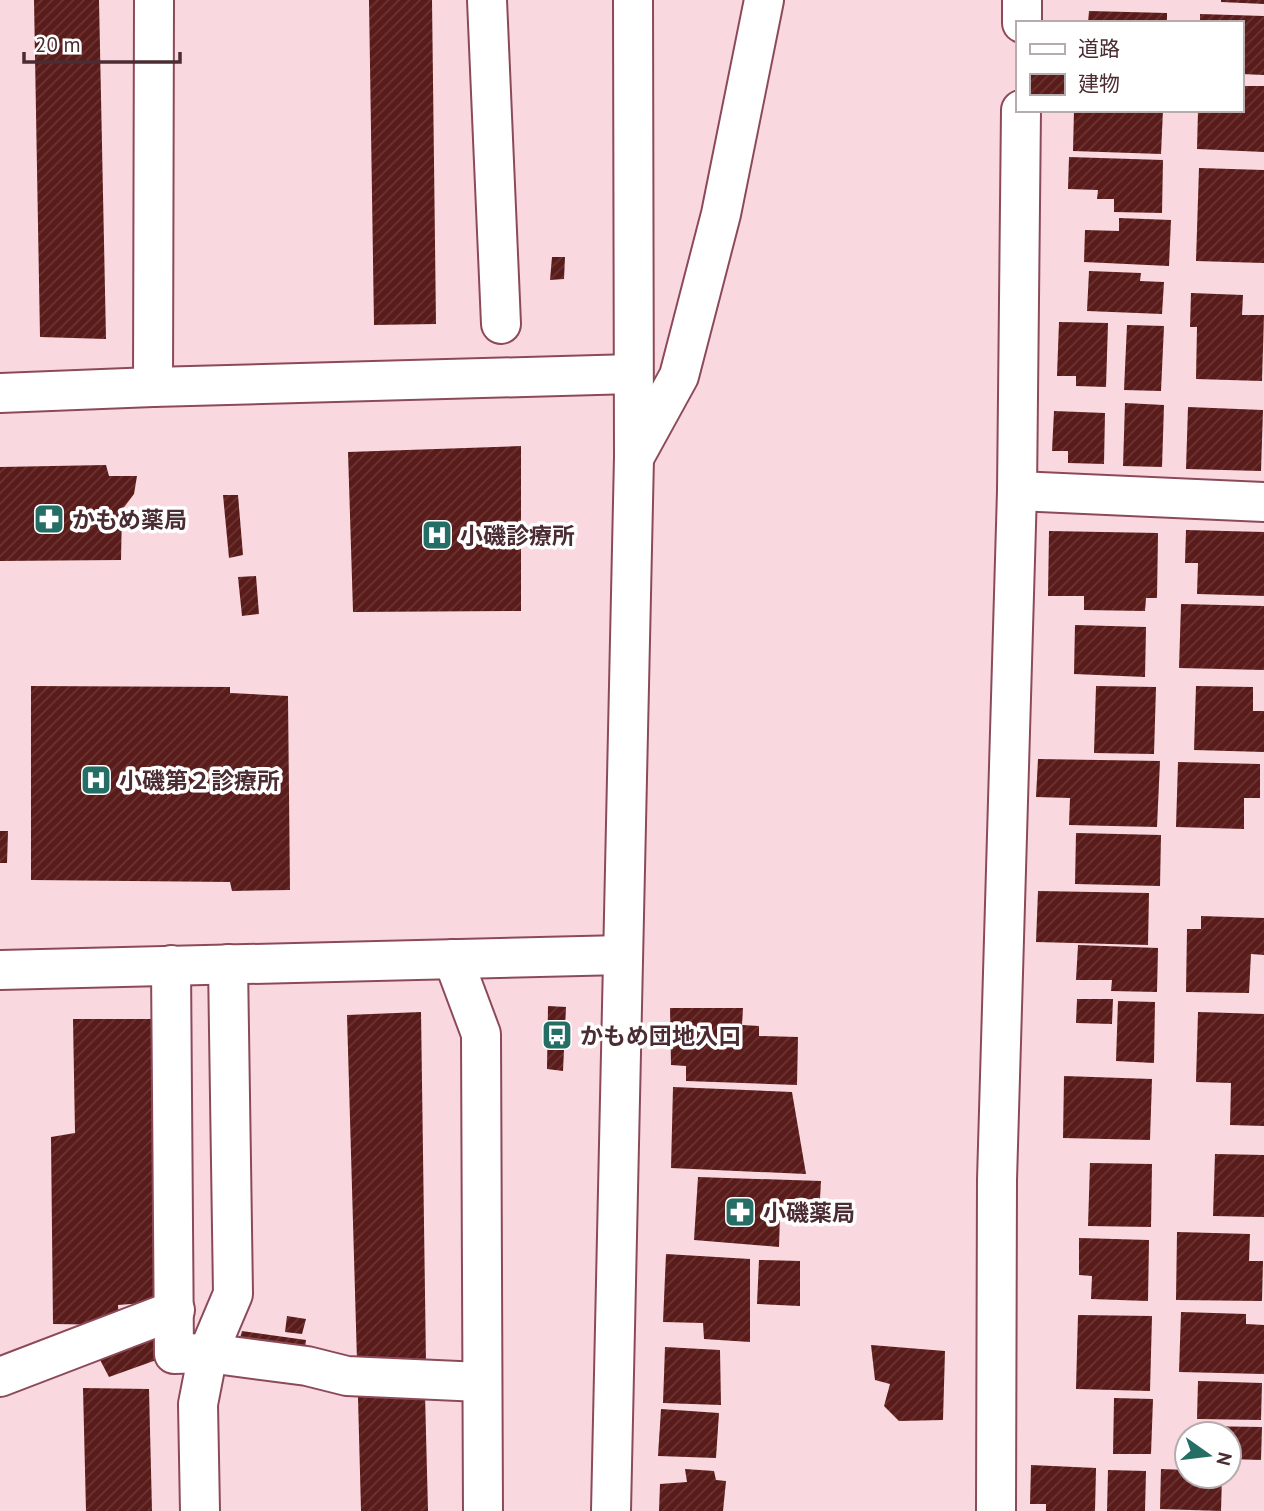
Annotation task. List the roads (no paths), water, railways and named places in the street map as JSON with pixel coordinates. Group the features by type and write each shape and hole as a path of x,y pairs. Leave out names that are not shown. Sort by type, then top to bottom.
{"street":[{"path":"153,387 154,0"},
{"path":"486,0 500,324"},
{"path":"611,1511 634,457 633,0"},
{"path":"634,457 679,376 722,214 764,0"},
{"path":"1022,0 1022,21"},
{"path":"996,1511 997,1180 1017,491 1021,112"},
{"path":"0,393 633,374"},
{"path":"1017,491 1264,502"},
{"path":"0,970 624,955"},
{"path":"453,959 481,1034 483,1511"},
{"path":"200,1511 198,1404 208,1353 233,1294 228,964"},
{"path":"171,965 174,1354 208,1353 307,1366 347,1376 481,1382"},
{"path":"0,1377 175,1310"}],"place":[{"name":"かもめ薬局","path":"49,519"},
{"name":"小磯診療所","path":"437,535"},
{"name":"小磯第２診療所","path":"96,780"},
{"name":"かもめ団地入口","path":"557,1035"},
{"name":"小磯薬局","path":"740,1212"}]}
